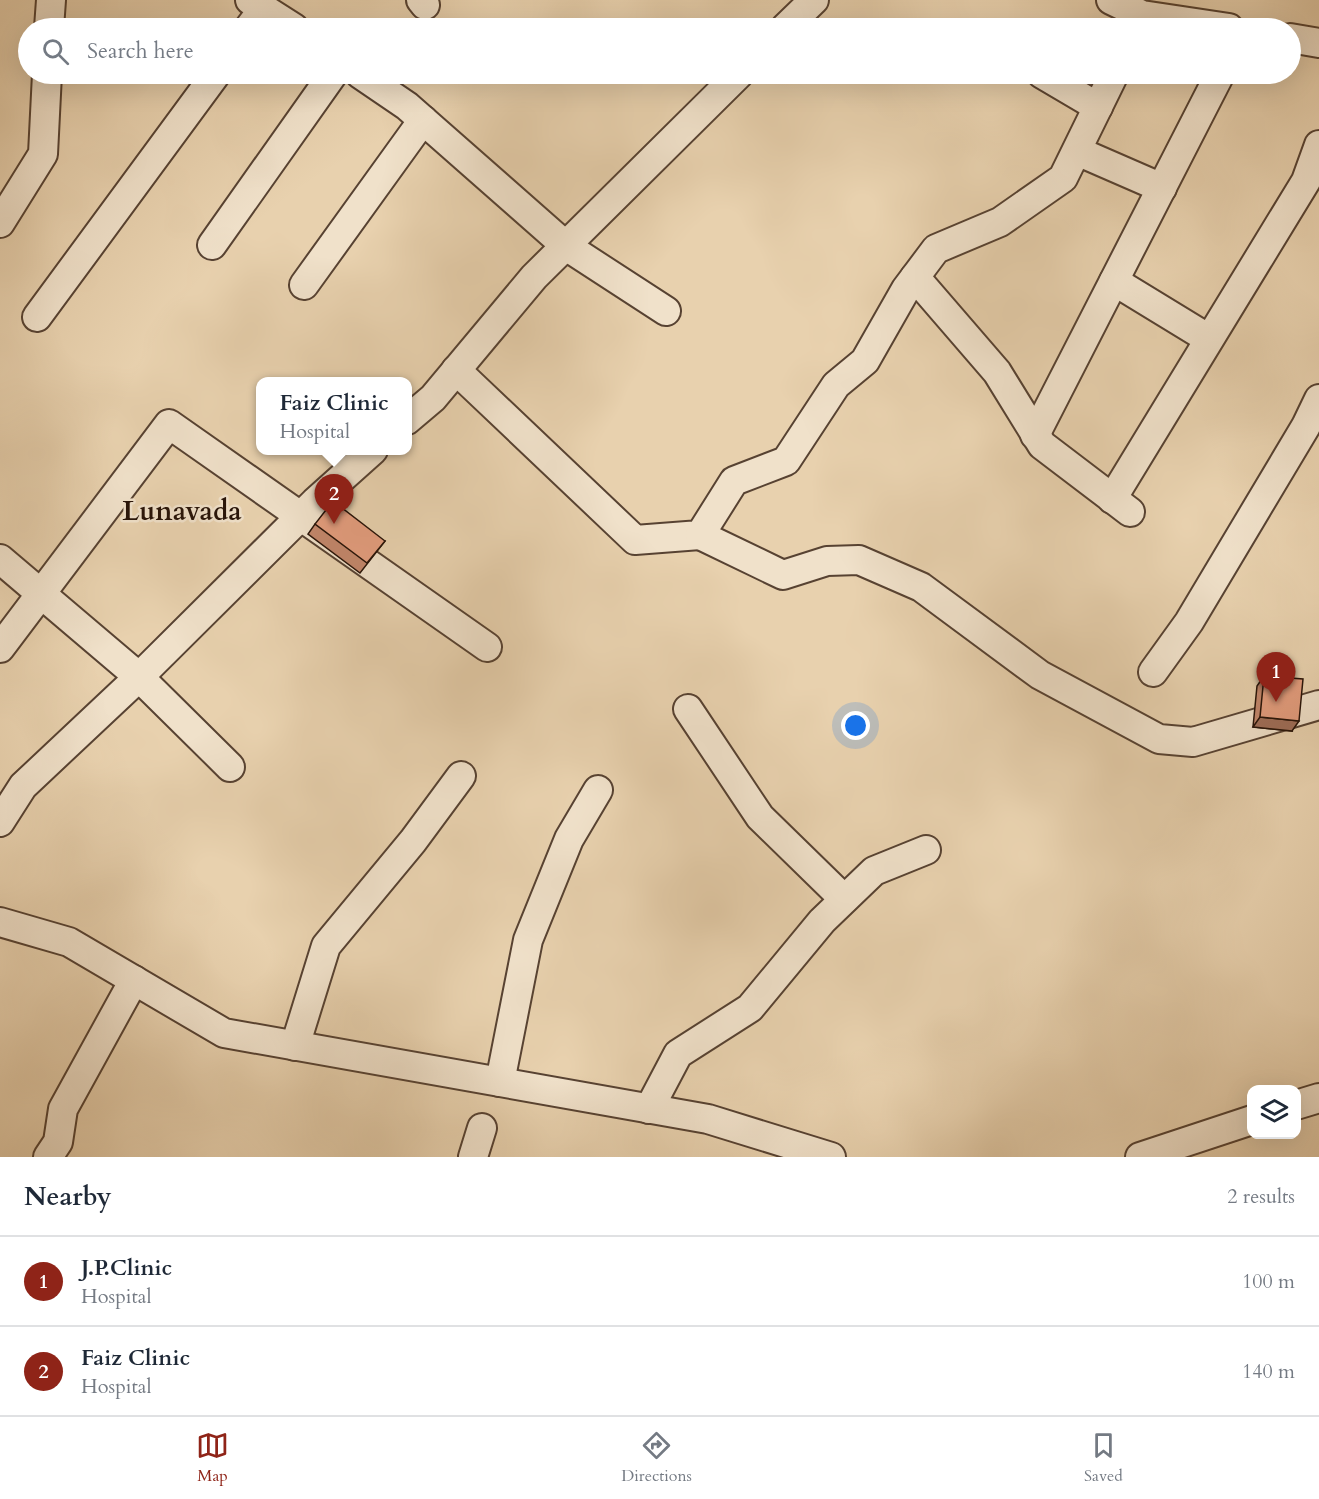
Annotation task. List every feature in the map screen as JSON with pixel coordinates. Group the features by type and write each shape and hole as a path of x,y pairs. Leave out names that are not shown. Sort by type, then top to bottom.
{"street":[{"path":"50,18 51,0"},
{"path":"795,18 814,0"},
{"path":"1111,0 1133,18"},
{"path":"255,12 270,18"},
{"path":"1301,40 1319,43"},
{"path":"0,223 43,154 46,84"},
{"path":"37,317 209,84"},
{"path":"212,244 326,84"},
{"path":"374,84 423,120 566,246 666,311"},
{"path":"412,416 433,398 534,277 730,84"},
{"path":"1059,84 1098,107"},
{"path":"700,535 734,481 786,460 836,385 865,361 915,277 936,249 1000,222 1063,178 1109,84"},
{"path":"1035,435 1215,84"},
{"path":"304,285 423,120"},
{"path":"915,277 996,372 1042,445 1121,506 1209,339 1306,181 1319,145"},
{"path":"1077,151 1162,188"},
{"path":"1114,281 1209,339"},
{"path":"456,370 635,540 700,535 783,575 827,561 858,560 921,587 1040,675 1159,739 1193,742 1319,705"},
{"path":"1153,672 1189,622 1316,412"},
{"path":"0,648 169,424 487,648"},
{"path":"0,822 23,786 139,677 300,517 368,455"},
{"path":"0,559 139,677 230,767"},
{"path":"688,709 760,817 844,899"},
{"path":"295,1046 326,946 413,841 461,776"},
{"path":"500,1082 528,940 569,839 598,790"},
{"path":"649,1109 678,1054 750,1008 822,921 874,871 926,850"},
{"path":"0,922 69,942 224,1033 708,1119 831,1157"},
{"path":"48,1157 58,1142 63,1109 134,980"},
{"path":"1301,1103 1319,1098"},
{"path":"1140,1157 1247,1121"},
{"path":"473,1157 482,1128"}],"building":[{"path":"333,501 385,541 367,563 315,524"},
{"path":"1264,676 1303,679 1299,721 1260,717"}],"place":[{"name":"Faiz Clinic","path":"334,524"},
{"name":"J.P.Clinic","path":"1276,702"}],"district":[{"name":"Lunavada","path":"182,511"}]}
